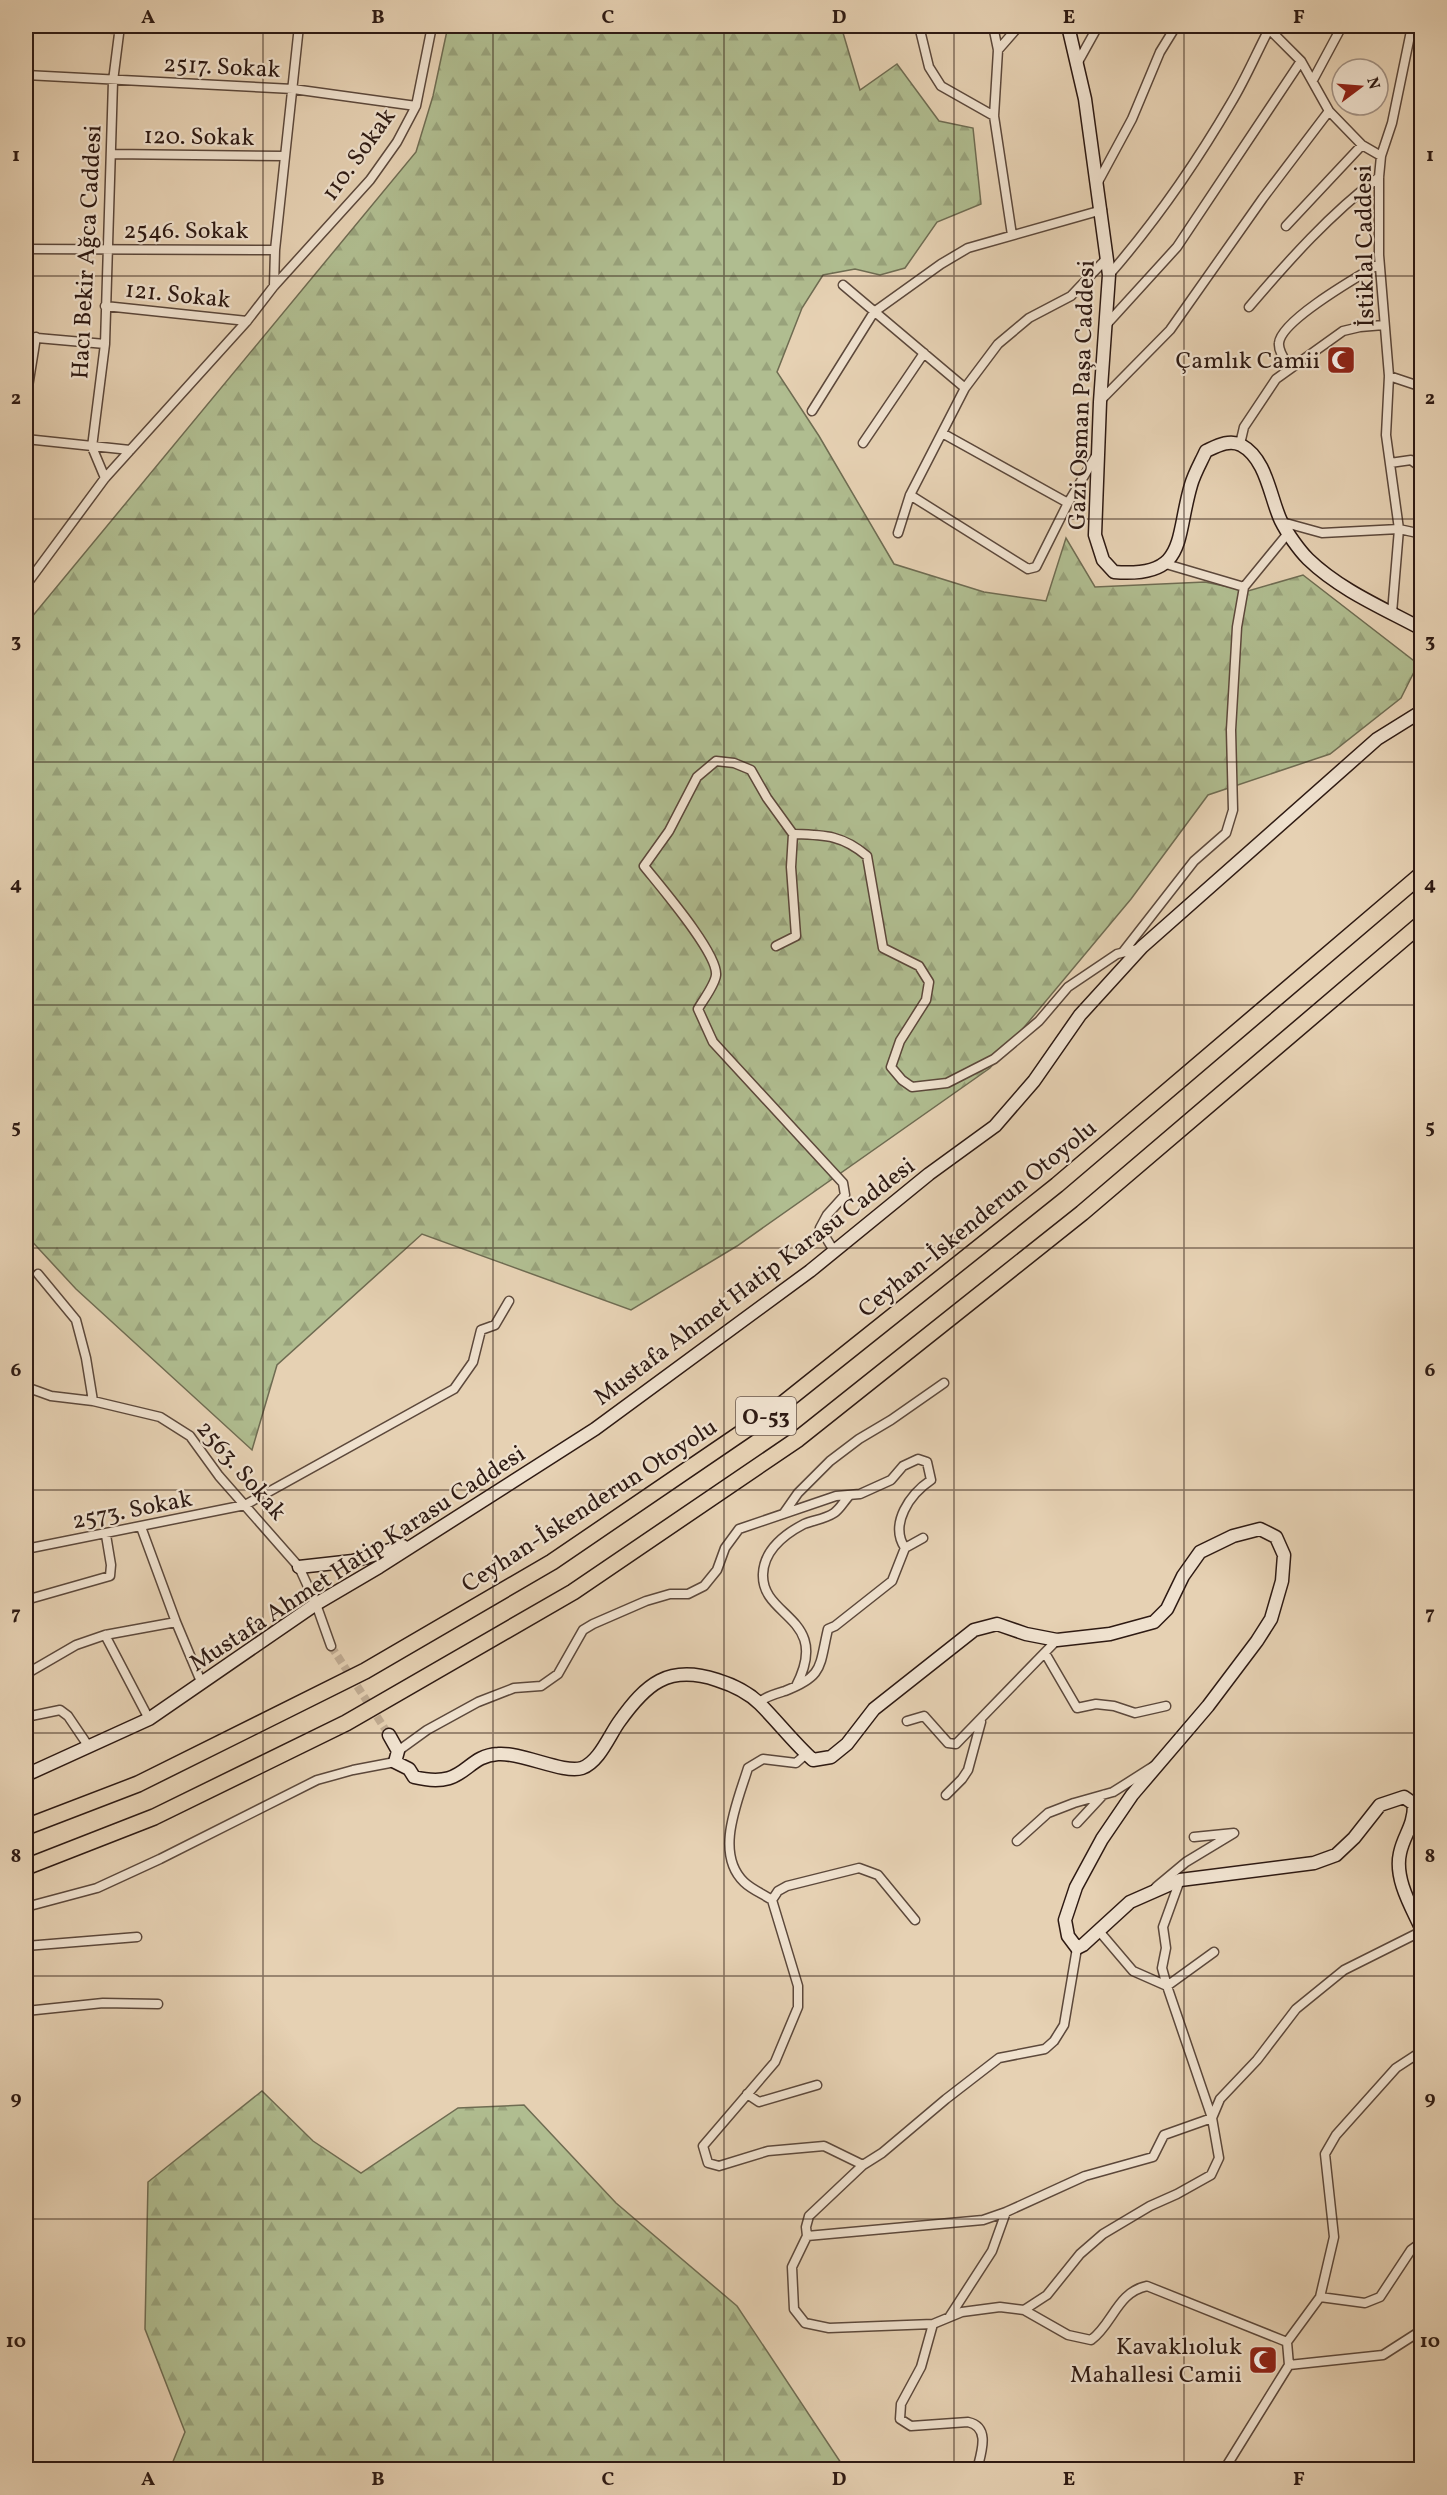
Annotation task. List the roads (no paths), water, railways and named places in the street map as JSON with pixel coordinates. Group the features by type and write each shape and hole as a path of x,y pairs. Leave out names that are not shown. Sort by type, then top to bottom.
{"highway":[{"name":"Ceyhan-İskenderun Otoyolu","path":"26,1827 138,1784 365,1671 552,1562 765,1417 1057,1185 1422,874"},
{"name":"O-53","path":"26,1867 154,1816 346,1723 573,1592 807,1432 1082,1213 1422,923"}],"street":[{"path":"56,26 120,27"},
{"path":"274,286 275,250 299,26"},
{"name":"110. Sokak","path":"26,585 105,478 247,321 274,286 369,180 397,142 416,106 432,26"},
{"path":"919,26 929,67 940,86 994,116"},
{"path":"993,26 998,50 994,116 1012,235"},
{"path":"998,50 1020,26"},
{"name":"Gazi Osman Paşa Caddesi","path":"1068,26 1078,62 1098,182 1109,275 1100,402 1095,535 1103,561 1114,572 1141,574 1166,564"},
{"path":"1078,62 1098,26"},
{"path":"1098,182 1132,119 1160,52 1176,26"},
{"path":"1313,80 1342,26"},
{"name":"İstiklal Caddesi","path":"1392,613 1399,529 1386,435 1389,376 1379,264 1379,177 1381,156 1392,123 1412,26"},
{"name":"Hacı Bekir Ağca Caddesi","path":"105,478 93,447 105,344 106,249 112,154 113,81 120,27"},
{"path":"1109,275 1132,248 1193,164 1233,102 1267,27 1301,61 1329,111 1362,146 1381,156"},
{"path":"1106,325 1177,247 1301,61"},
{"name":"2517. Sokak","path":"26,75 293,89 416,106"},
{"path":"1100,402 1170,330 1263,198 1329,111"},
{"path":"1286,226 1362,146"},
{"name":"120. Sokak","path":"112,154 285,156"},
{"path":"1249,307 1310,236 1356,194 1379,177"},
{"path":"812,411 874,312 968,248 1102,210"},
{"name":"2546. Sokak","path":"26,249 275,250"},
{"path":"898,533 910,495 965,388 998,344 1029,318 1071,296 1107,258"},
{"path":"1290,368 1280,351 1279,342 1285,330 1327,295 1379,264"},
{"path":"843,285 965,388"},
{"name":"121. Sokak","path":"105,306 247,321"},
{"path":"1240,444 1244,427 1276,379 1343,331 1384,325"},
{"path":"26,337 105,344"},
{"path":"26,399 36,338"},
{"path":"863,443 924,353"},
{"path":"1389,376 1422,387"},
{"path":"942,433 1068,503"},
{"path":"26,439 130,450"},
{"path":"1244,587 1166,564 1180,539 1191,484 1206,451 1224,443 1240,444 1252,454 1269,483 1285,527 1307,558 1342,586 1422,629"},
{"path":"910,495 1028,569 1036,567 1068,503 1098,453"},
{"path":"1390,463 1411,460 1422,468"},
{"path":"1285,527 1322,533 1399,529 1422,534"},
{"path":"1123,952 1194,861 1226,833 1233,810 1231,730 1237,627 1244,587 1285,527"},
{"name":"Mustafa Ahmet Hatip Karasu Caddesi","path":"26,1775 149,1719 316,1604 596,1429 834,1251 928,1174 994,1126 1034,1082 1080,1015 1142,948 1377,739 1422,711"},
{"path":"776,946 796,936 791,867 793,834 767,798 751,770 734,763 716,761 697,777 669,831 644,866 679,909 713,961 716,976 698,1009 714,1042 843,1183 845,1195 827,1215 820,1228 834,1251"},
{"path":"793,834 821,835 850,842 867,856 883,948 919,966 929,982 926,1000 900,1041 891,1067 902,1080 912,1087 947,1083 994,1059 1039,1021 1068,987 1117,954 1142,948"},
{"path":"38,1274 76,1320 86,1358 93,1401"},
{"name":"2573. Sokak","path":"26,1549 106,1535 245,1505 454,1389 473,1362 482,1330 495,1325 509,1301"},
{"path":"784,1514 798,1493 830,1461 944,1383"},
{"name":"2563. Sokak","path":"26,1387 51,1396 93,1401 160,1417 190,1436 219,1476 299,1567 316,1604 331,1646"},
{"path":"26,1907 97,1888 171,1854 317,1780 397,1757 428,1730 478,1702 514,1688 541,1686 558,1674 583,1630 646,1601 670,1594 688,1594 704,1586 717,1570 725,1548 739,1529 836,1496 860,1494 891,1480 903,1466 918,1459 927,1462 931,1480 908,1502 903,1513 900,1540 905,1548"},
{"path":"796,1686 804,1670 806,1650 797,1625 768,1596 763,1575 768,1553 778,1541 805,1524 836,1512 849,1496"},
{"path":"141,1527 202,1684"},
{"path":"389,1735 397,1757 414,1777 443,1781 457,1777 479,1761 495,1754 515,1754 571,1769 583,1768 603,1747 634,1701 648,1688 667,1677 682,1673 697,1673 736,1686 759,1702 813,1760 831,1757 847,1744 874,1709 974,1630 997,1624 1026,1634 1057,1640 1110,1634 1154,1622 1167,1609 1183,1576 1200,1552 1233,1536 1260,1529 1276,1537 1284,1555 1282,1581 1271,1619 1208,1706 1132,1795 1102,1839 1076,1887 1065,1920 1068,1936 1077,1948"},
{"path":"26,1600 110,1576 111,1564 106,1535"},
{"path":"759,1702 769,1695 810,1681 820,1666 828,1629 892,1581 905,1548 922,1538"},
{"path":"299,1567 353,1561 423,1539"},
{"path":"26,1674 76,1645 105,1635 176,1622"},
{"path":"105,1635 149,1719"},
{"path":"907,1721 924,1716 948,1743 956,1744 981,1721 986,1713 1057,1640"},
{"path":"1045,1653 1077,1708 1096,1704 1125,1708 1135,1713 1166,1706"},
{"path":"26,1717 60,1710 68,1716 88,1747"},
{"path":"946,1796 968,1770 981,1721"},
{"path":"806,1754 796,1763 763,1759 748,1768 728,1845 734,1868 744,1882 772,1900 791,1960 799,1997 798,2007 775,2062 703,2146 708,2163 719,2166 768,2151 824,2146 863,2165"},
{"path":"1017,1841 1048,1812 1113,1792 1159,1763"},
{"path":"1077,1823 1103,1795"},
{"path":"807,2236 983,2220 1085,2176 1153,2157 1164,2135 1212,2118 1220,2099 1257,2060 1296,2009 1344,1970 1422,1931 1402,1886 1399,1854 1414,1819 1414,1804 1404,1797 1380,1805 1354,1838 1336,1855 1314,1863 1180,1880 1130,1902 1077,1948 1064,2025 1054,2041 1046,2049 999,2058 882,2153 863,2165 810,2216 806,2227 807,2236 792,2267 794,2309 805,2323 829,2328 933,2324 962,2312 1000,2307 1023,2310 1068,2335 1091,2340 1101,2333 1122,2300 1137,2288 1147,2286 1287,2342"},
{"path":"1150,1893 1186,1862 1234,1833 1194,1837"},
{"path":"772,1900 778,1891 787,1886 859,1868 878,1875 915,1920"},
{"path":"1023,2310 1047,2295 1080,2254 1104,2234 1150,2206 1211,2175 1219,2158 1212,2118 1162,1968 1167,1948 1164,1927 1180,1880"},
{"path":"1099,1931 1133,1971 1167,1986"},
{"path":"26,1946 137,1937"},
{"path":"1167,1986 1214,1952"},
{"path":"26,2012 103,2003 158,2004"},
{"path":"1224,2469 1289,2365 1287,2342 1320,2297 1334,2237 1325,2154 1336,2135 1395,2068 1422,2051"},
{"path":"747,2094 759,2102 818,2085"},
{"path":"950,2317 992,2251 1006,2212"},
{"path":"1320,2297 1365,2303 1380,2297 1411,2250 1422,2242"},
{"path":"933,2324 921,2367 901,2404 900,2419 911,2426 968,2421 976,2424 983,2433 977,2469"},
{"path":"1289,2365 1383,2355 1422,2330"}],"tunnel":[{"path":"331,1646 389,1735"}],"place":[{"name":"Çamlık Camii","path":"1341,360"},
{"name":"Kavaklıoluk Mahallesi Camii","path":"1263,2360"}]}
